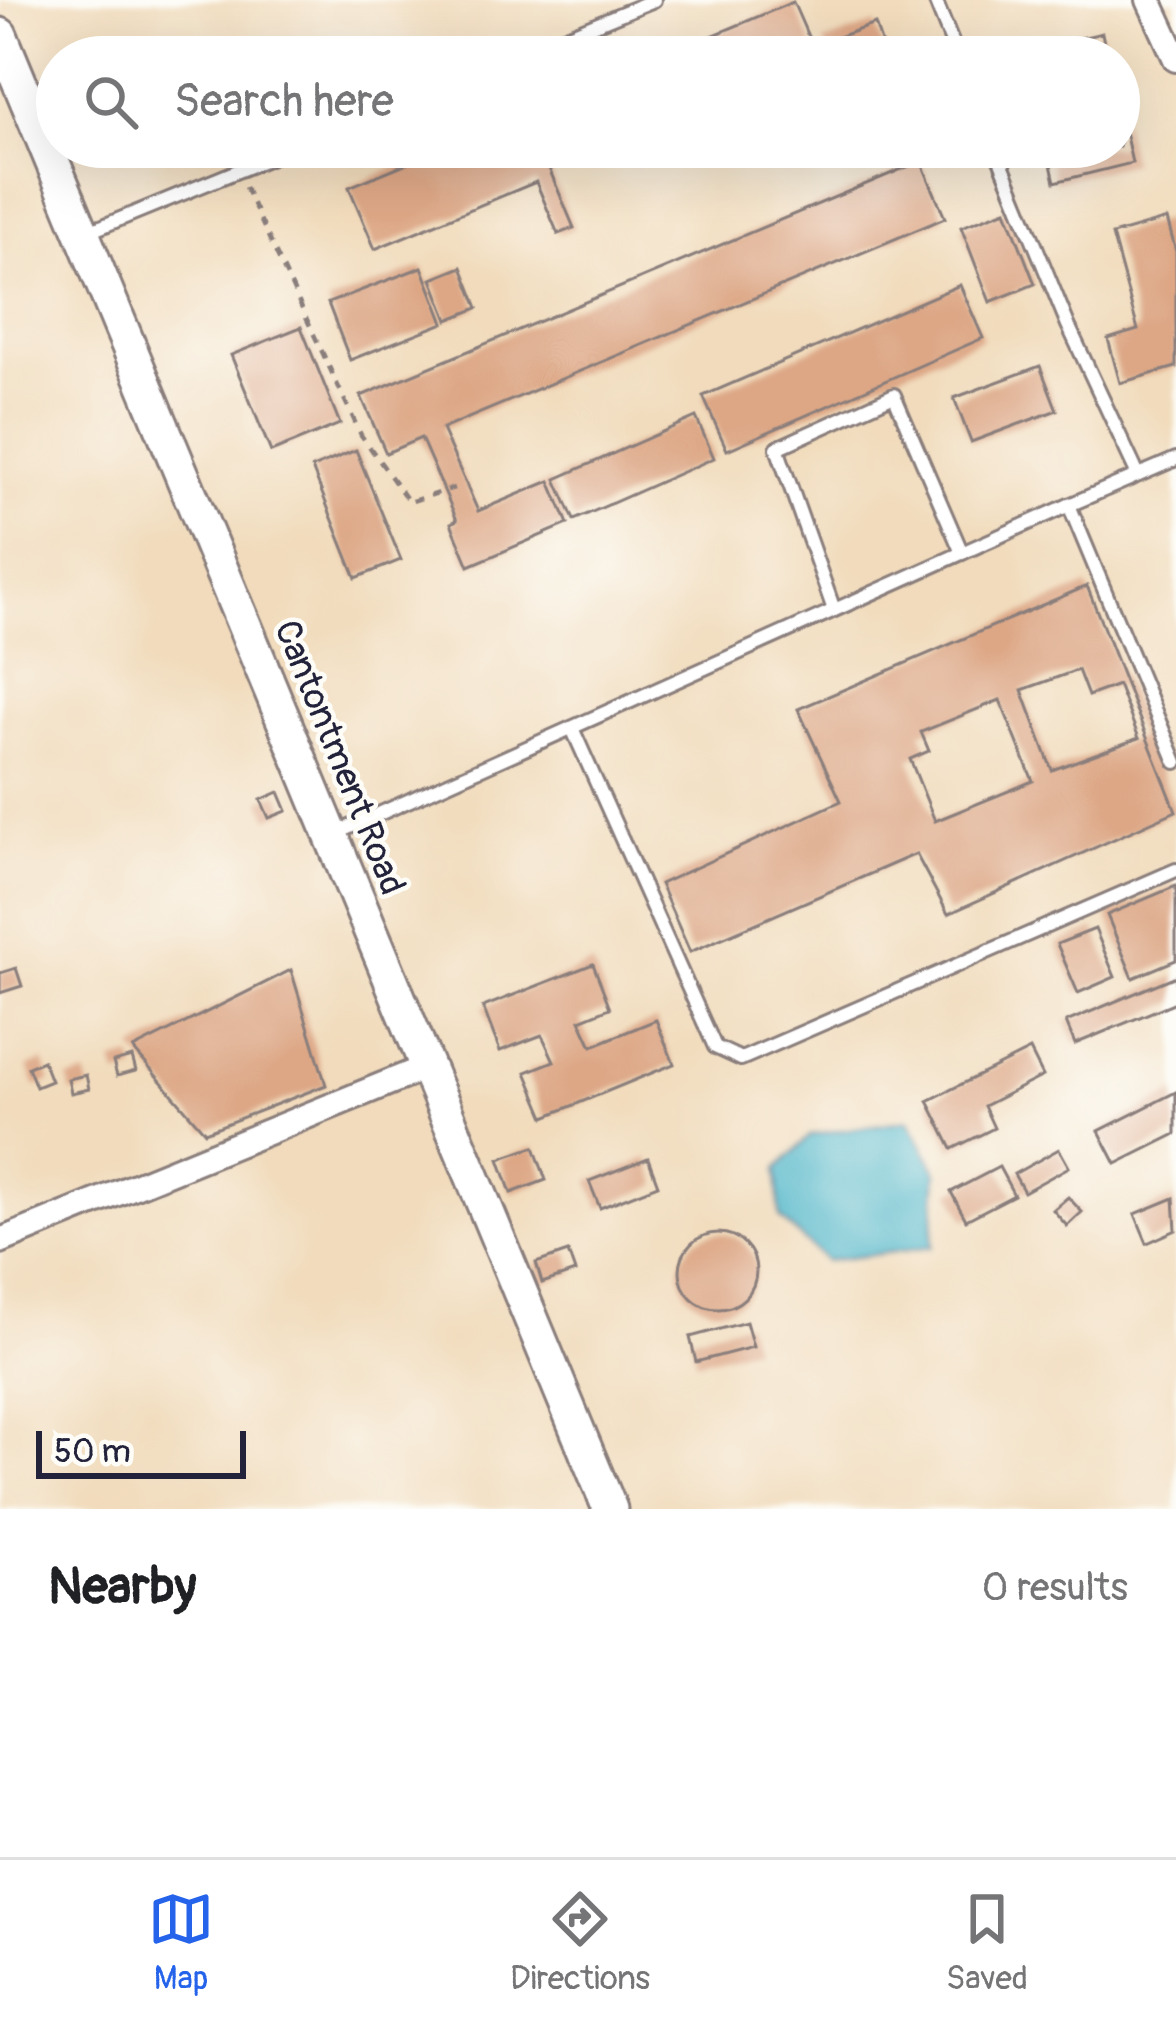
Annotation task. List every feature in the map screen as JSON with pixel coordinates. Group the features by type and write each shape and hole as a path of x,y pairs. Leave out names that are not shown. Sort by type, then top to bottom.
{"street":[{"path":"1149,0 1176,59"},
{"name":"Cantontment Road","path":"0,35 7,69 36,133"},
{"name":"Cantontment Road","path":"52,168 610,1509"},
{"path":"0,1241 427,1067"}],"lane":[{"path":"566,36 654,0"},
{"path":"935,0 950,36"},
{"path":"82,235 244,168"},
{"path":"1004,168 1068,325 1138,475"},
{"path":"834,610 777,448 894,395 962,553"},
{"path":"331,835 1176,458"},
{"path":"1069,505 1176,762"},
{"path":"572,728 715,1047 741,1059 1176,870"}],"path":[{"path":"237,171 361,435 409,502 454,488"}],"water":[{"path":"909,1120 937,1172 932,1247 826,1261 780,1218 777,1169 811,1135"}],"building":[{"path":"793,2 808,36 712,36"},
{"path":"875,24 879,36 841,36"},
{"path":"395,168 549,168 574,228 558,234 536,182 375,249 349,187"},
{"path":"904,168 924,168 945,218 442,429 478,511 550,481 568,524 469,566 451,523 457,520 421,438 386,453 361,396"},
{"path":"1052,168 1112,168 1055,182"},
{"path":"1006,210 1035,284 990,302 961,227"},
{"path":"1167,219 1176,252 1176,367 1120,383 1108,339 1138,330 1112,235"},
{"path":"422,267 444,323 350,360 328,303"},
{"path":"462,267 478,308 448,320 432,279"},
{"path":"960,285 983,338 727,450 703,396"},
{"path":"301,327 340,424 271,452 231,355"},
{"path":"1040,366 1057,410 971,442 954,398"},
{"path":"696,417 714,458 574,520 556,479"},
{"path":"356,450 401,560 356,578 312,468"},
{"path":"1087,586 1176,811 948,914 916,854 690,952 660,884 841,801 798,709","holes":["1078,670 1088,696 1118,685 1139,738 1052,770 1022,690","1000,700 1033,781 935,821 910,759 929,751 921,732"]},
{"path":"279,792 287,811 269,818 261,800"},
{"path":"1176,886 1176,960 1133,978 1107,915"},
{"path":"1095,929 1115,977 1078,993 1057,944"},
{"path":"593,964 610,1008 580,1020 592,1046 656,1020 674,1064 545,1117 526,1072 554,1061 542,1035 500,1051 483,1007"},
{"path":"16,968 22,986 0,993 0,973"},
{"path":"291,970 326,1085 205,1132 133,1049"},
{"path":"1176,976 1176,1002 1075,1044 1066,1022"},
{"path":"1030,1050 1043,1076 984,1106 994,1128 952,1149 928,1101"},
{"path":"132,1057 136,1071 117,1076 113,1062"},
{"path":"43,1061 51,1081 36,1087 28,1067"},
{"path":"86,1075 89,1089 71,1093 68,1079"},
{"path":"1176,1092 1176,1134 1116,1164 1099,1131"},
{"path":"534,1147 546,1180 511,1193 499,1159"},
{"path":"1059,1149 1069,1167 1024,1192 1014,1174"},
{"path":"648,1158 658,1185 600,1208 589,1181"},
{"path":"999,1167 1014,1195 966,1220 951,1192"},
{"path":"1068,1197 1082,1212 1067,1226 1053,1210"},
{"path":"1174,1198 1176,1230 1147,1243 1135,1214"},
{"path":"718,1233 745,1244 756,1271 745,1298 718,1309 691,1298 680,1271 691,1244"},
{"path":"568,1252 575,1272 542,1283 536,1263"},
{"path":"746,1322 753,1347 696,1362 690,1337"}]}
